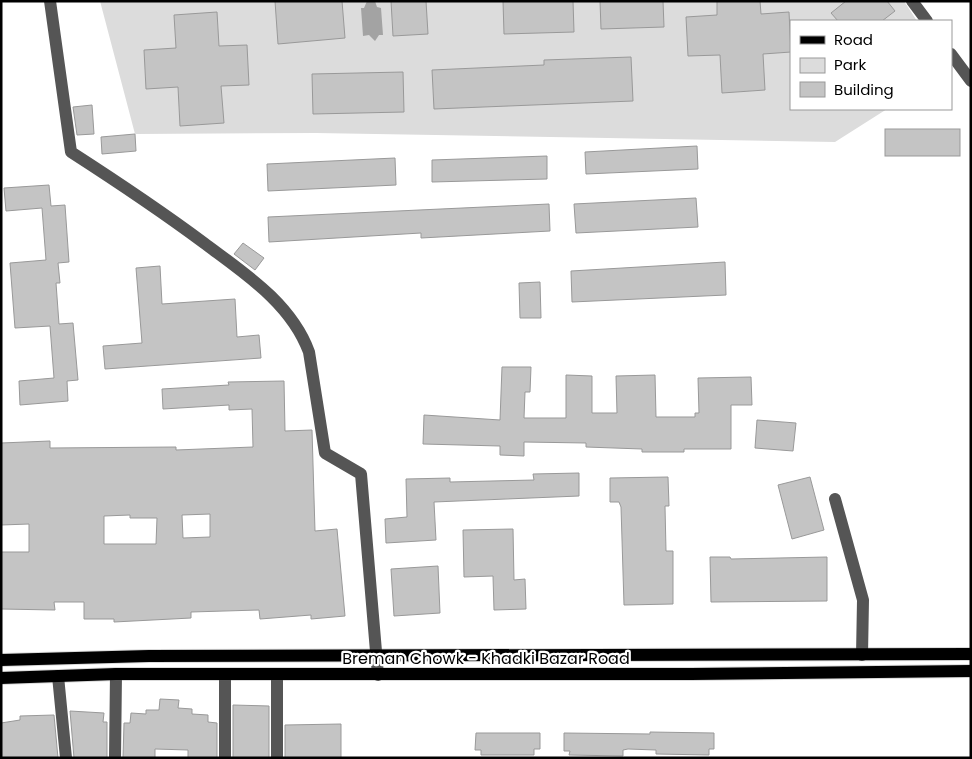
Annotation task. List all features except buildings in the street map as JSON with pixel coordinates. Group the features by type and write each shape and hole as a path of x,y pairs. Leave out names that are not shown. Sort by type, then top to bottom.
{"main road":[{"name":"Breman Chowk - Khadki Bazar Road","path":"1,660 86,660 149,656 971,654"},
{"path":"86,660 88,677"},
{"name":"Breman Chowk - Khadki Bazar Road","path":"1,678 88,677 116,674 378,675 971,671"}],"street":[{"path":"50,1 71,152 161,212 256,282 278,303 304,338 309,352 325,453 360,474 378,675"},
{"path":"912,1 926,20"},
{"path":"952,55 971,80"},
{"path":"835,498 863,600 862,655"},
{"path":"115,758 116,674"},
{"path":"225,675 225,758"},
{"path":"276,675 277,758"},
{"path":"58,676 66,758"}],"green space":[{"path":"100,1 904,1 916,20 790,20 790,110 885,110 835,142 316,133 135,134"}],"shaded area":[{"path":"367,1 375,1 377,7 381,8 383,35 379,35 375,41 369,35 363,36 361,8 364,8"}]}
